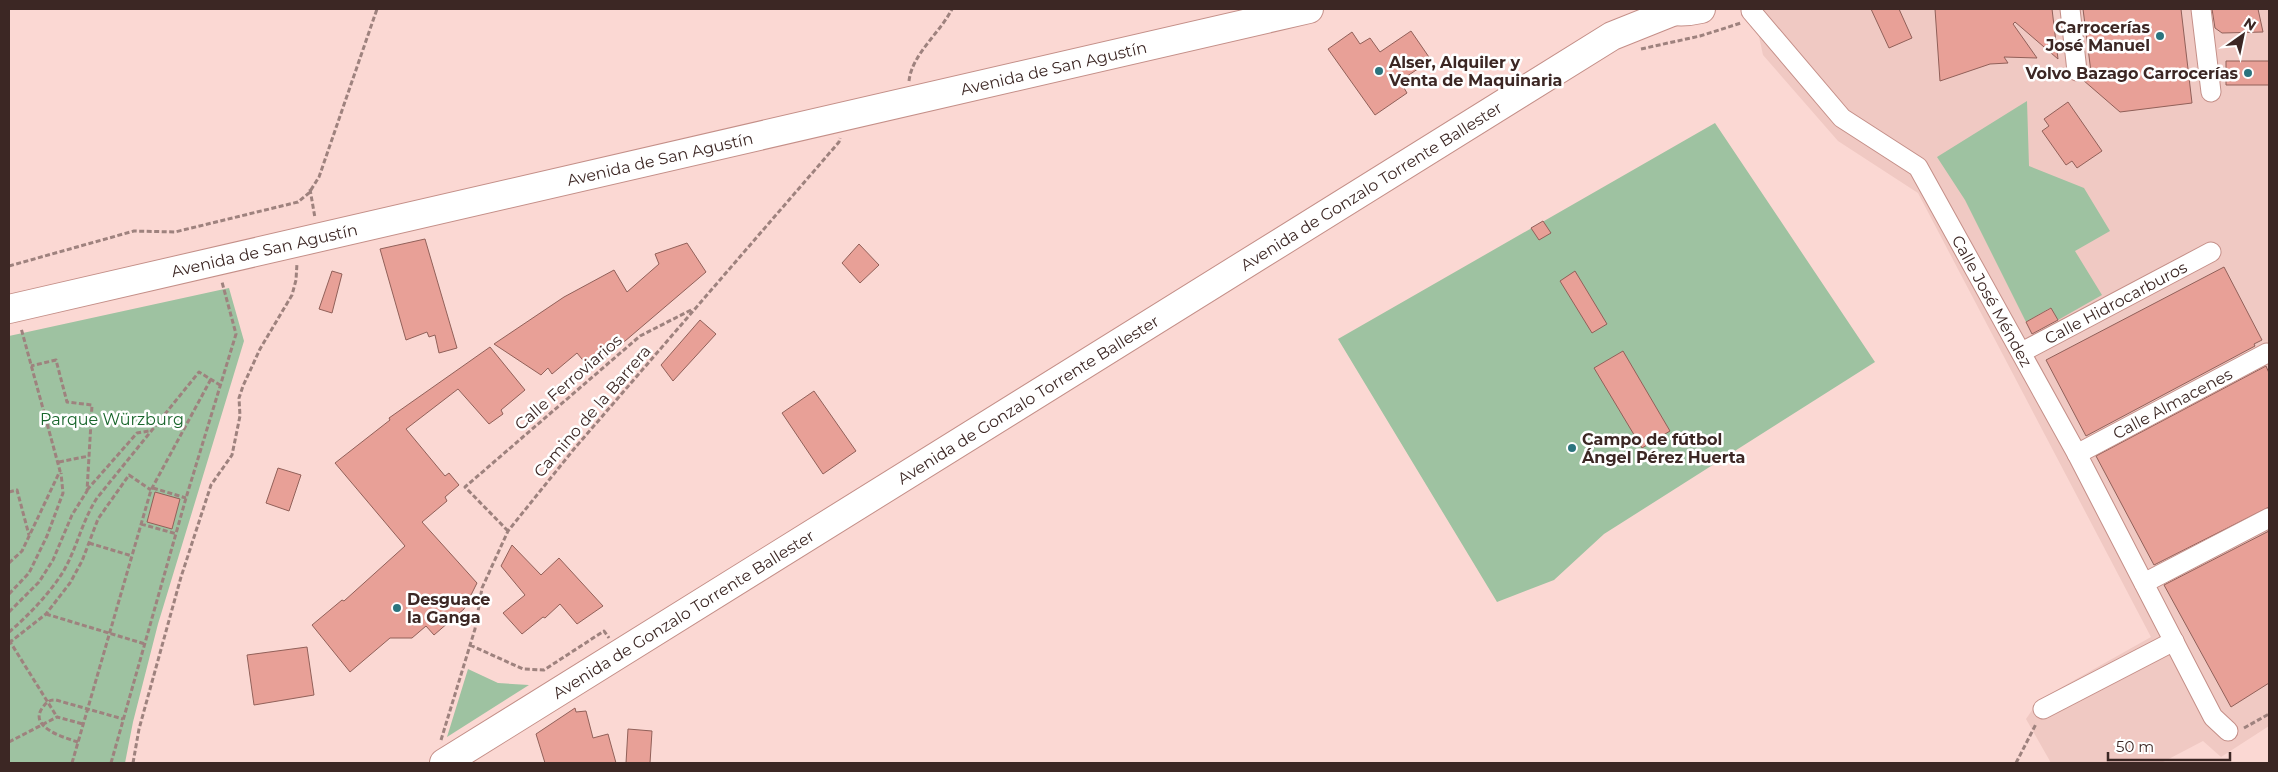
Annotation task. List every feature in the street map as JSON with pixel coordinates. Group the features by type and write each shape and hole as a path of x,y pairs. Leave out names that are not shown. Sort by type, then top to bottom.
{"main road":[{"name":"Avenida de San Agustín","path":"15,318 316,238 1309,9"},
{"name":"Avenida de Gonzalo Torrente Ballester","path":"1612,36 1628,9"},
{"name":"Avenida de Gonzalo Torrente Ballester","path":"442,754 620,654 1612,36 1668,10 1688,12 1701,9"}],"street":[{"path":"2070,9 2077,71"},
{"path":"2201,9 2210,92"},
{"name":"Calle José Méndez","path":"1748,10 1842,118 1918,167 2077,454 2213,717 2228,731"},
{"name":"Calle Hidrocarburos","path":"2022,352 2211,252"},
{"name":"Calle Almacenes","path":"2077,454 2267,353"},
{"path":"2144,583 2269,518"},
{"path":"2043,710 2174,641"}],"path":[{"path":"9,266 134,231 175,232 298,202 319,177 378,9"},
{"path":"907,101 910,72 952,9"},
{"name":"Camino de la Barrera","path":"442,754 442,734 475,629 482,588 508,531 574,449 839,142 843,117"},
{"path":"310,189 315,212 316,238"},
{"path":"133,763 139,729 181,577 211,485 232,455 240,416 239,398 260,349 292,295 296,280 297,263"},
{"path":"111,763 186,498 236,334 222,282"},
{"name":"Calle Ferroviarios","path":"508,531 465,487 640,336 696,308"},
{"path":"9,594 29,572 47,536 63,493 59,462 15,318"},
{"path":"31,366 56,360 66,402 92,405 87,491"},
{"path":"9,632 24,619 63,572 87,514 150,431 199,372 220,385"},
{"path":"72,763 152,489 212,380"},
{"path":"9,612 39,582 72,515 87,491 137,433 150,431"},
{"path":"59,462 89,456"},
{"path":"9,563 22,551 60,471"},
{"path":"57,717 9,642 46,614 70,583 98,519 129,475 152,489 186,498"},
{"path":"9,492 16,490 30,535"},
{"path":"142,524 177,534"},
{"path":"89,543 132,556"},
{"path":"46,614 109,635 145,644"},
{"path":"470,645 523,669 544,670 604,631 620,654"},
{"path":"78,742 62,737 42,725 40,720 41,708 48,701 56,700 123,719"},
{"path":"2016,763 2043,710"},
{"path":"2228,731 2245,728 2269,714"},
{"path":"9,742 57,717 84,724"}],"shaded area":[{"path":"1753,9 2269,9 2269,726 2221,757 2203,741 2161,763 2051,763 2026,719 2039,700 2151,637 1918,193 1838,141 1763,55"}],"green space":[{"path":"2027,101 2029,166 2084,188 2110,231 2075,251 2102,295 2058,320 2050,308 2026,322 1965,200 1937,157"},
{"name":"Campo de fútbol Ángel Pérez Huerta","path":"1715,123 1875,362 1604,534 1554,580 1497,602 1338,339"},
{"name":"Parque Würzburg","path":"229,288 244,341 158,624 133,722 125,763 9,763 9,336"},
{"path":"468,669 498,683 529,685 447,737"}],"building":[{"path":"1871,9 1899,9 1912,38 1889,48"},
{"path":"1935,9 2052,9 2058,59 2015,22 2013,24 2037,58 2004,57 2008,63 1990,64 1940,81"},
{"path":"2083,9 2181,9 2192,103 2120,112 2083,80 2091,72"},
{"path":"2212,9 2258,9 2263,32 2222,33 2215,28"},
{"name":"Alser, Alquiler y Venta de Maquinaria","path":"1411,31 1431,60 1400,81 1407,93 1375,115 1328,49 1352,32 1360,44 1370,38 1380,52"},
{"name":"Volvo Bazago Carrocerías","path":"2226,61 2269,61 2269,85 2226,85"},
{"path":"2068,102 2102,151 2077,168 2072,161 2066,165 2042,131 2049,126 2044,119"},
{"path":"1543,221 1551,233 1539,240 1531,228"},
{"path":"425,239 457,348 439,353 435,335 429,337 427,332 406,340 380,249"},
{"path":"687,243 706,272 591,370 577,353 552,374 548,368 541,375 494,344 564,297 614,270 627,292 659,264 655,254"},
{"path":"859,244 879,265 860,283 842,263"},
{"path":"2224,267 2262,340 2254,344 2255,346 2086,436 2046,360"},
{"path":"332,271 342,274 332,313 319,309"},
{"path":"1575,271 1607,324 1592,333 1560,281"},
{"path":"2051,308 2058,320 2032,334 2026,322"},
{"path":"700,320 716,334 673,381 661,365"},
{"path":"490,347 525,390 501,410 503,414 489,424 458,389 406,429 445,476 449,473 459,485 445,497 447,501 422,522 477,583 464,609 434,635 426,626 412,638 390,638 350,672 312,625 342,600 344,601 405,546 335,463 390,420 389,418"},
{"path":"1623,351 1670,431 1642,448 1594,368"},
{"path":"2266,366 2269,373 2269,507 2154,565 2096,456"},
{"path":"814,391 856,451 823,474 782,413"},
{"path":"278,468 301,475 289,511 266,503"},
{"path":"155,492 180,499 172,529 147,522"},
{"path":"2269,531 2269,683 2231,707 2164,585"},
{"path":"512,545 541,575 559,558 603,606 577,624 560,604 545,618 543,617 522,634 503,613 525,595 501,566"},
{"path":"307,647 314,695 254,705 247,655"},
{"path":"575,708 576,712 586,711 593,738 608,734 616,763 545,763 536,734"},
{"path":"628,729 652,731 650,763 626,763"}],"place":[{"name":"Carrocerías José Manuel","path":"2160,36"},
{"name":"Alser, Alquiler y Venta de Maquinaria","path":"1379,71"},
{"name":"Volvo Bazago Carrocerías","path":"2248,73"},
{"name":"Campo de fútbol Ángel Pérez Huerta","path":"1572,448"},
{"name":"Desguace la Ganga","path":"397,608"}]}
